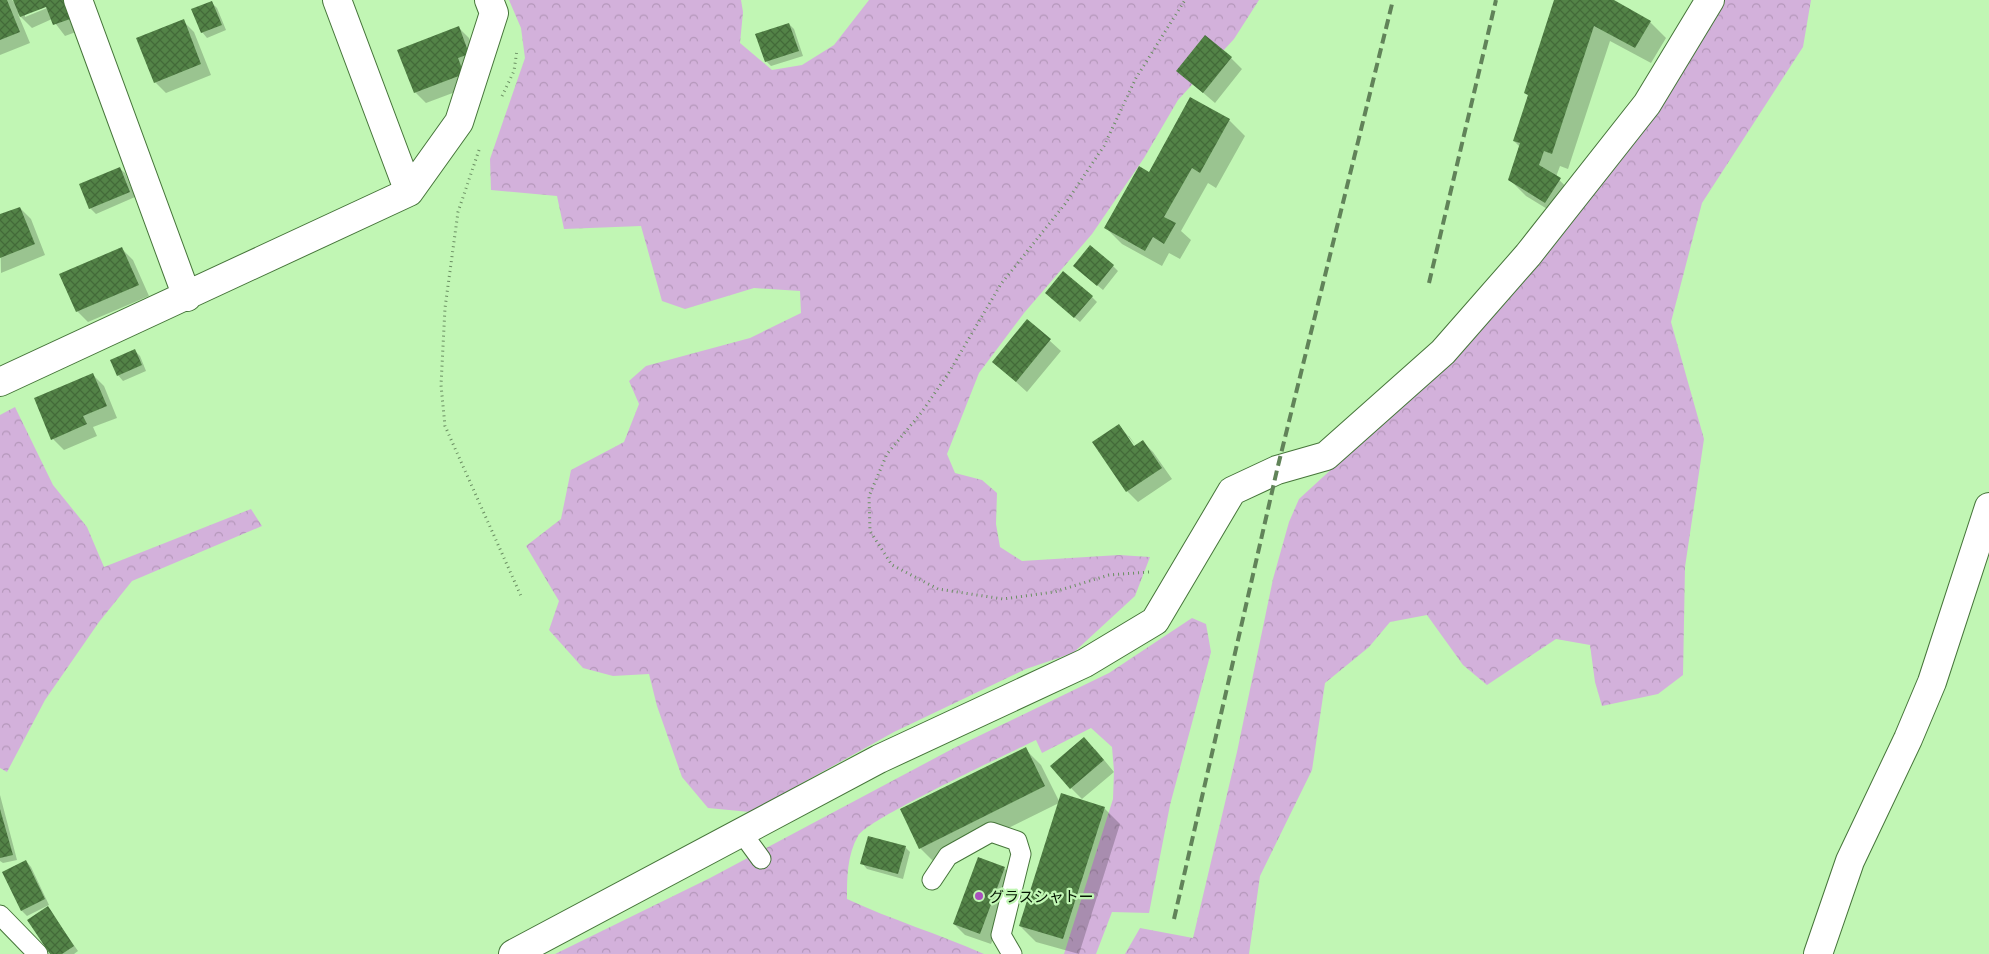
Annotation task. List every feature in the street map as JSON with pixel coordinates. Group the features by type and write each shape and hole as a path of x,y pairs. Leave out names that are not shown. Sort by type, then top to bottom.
{"street":[{"path":"78,0 187,297"},
{"path":"337,0 409,192"},
{"path":"0,382 187,297 409,192 459,122 494,13 489,0"},
{"path":"513,954 879,759 1085,664 1155,621 1232,491 1278,470 1326,456 1443,352 1528,255 1647,104 1710,0"},
{"path":"1818,954 1850,861 1908,739 1932,682 1989,507"}],"lane":[{"path":"932,880 948,856 991,832 1017,841 1021,854 1000,935 1012,954"},
{"path":"742,833 762,859"},
{"path":"1,919 38,954"}],"path":[{"path":"1155,571 1109,575 1054,592 1003,599 938,589 892,565 870,531 869,496 887,454 948,374 1001,284 1065,204 1104,146 1136,78 1185,0"},
{"path":"499,103 514,71 518,42"},
{"path":"482,143 458,212 445,308 441,385 445,426 522,596"}],"green space":[{"path":"509,0 741,0 743,12 740,43 772,70 802,65 834,45 869,0 1259,0 1234,39 1178,100 1144,158 1092,234 1024,313 979,373 947,454 955,473 982,480 997,493 996,524 1000,547 1022,561 1119,555 1150,557 1135,596 1073,653 1026,669 894,732 750,812 708,808 682,777 657,706 649,674 613,676 583,668 549,630 559,601 526,546 561,519 571,470 624,442 639,404 629,381 646,366 750,338 801,313 800,291 754,288 685,309 662,301 641,226 564,229 557,196 491,190 490,159 525,58 521,28"},
{"path":"1721,0 1811,0 1803,47 1702,203 1671,322 1704,439 1685,567 1683,675 1658,694 1602,706 1595,682 1590,645 1556,639 1487,685 1463,665 1427,615 1390,622 1369,647 1325,683 1312,770 1260,876 1249,954 1125,954 1140,928 1193,938 1237,752 1273,579 1289,522 1299,499 1336,465"},
{"path":"15,407 53,485 87,527 104,567 251,509 262,526 132,581 99,622 45,700 7,772 0,768 0,415"},
{"path":"1192,618 1206,624 1211,652 1170,805 1149,913 1112,912 1096,954 1064,954 1113,799 1114,771 1112,747 1091,728 1042,753 1036,740 886,816 867,828 858,836 854,843 848,867 847,899 984,954 555,954 710,878 954,748 1109,673"}],"building":[{"path":"0,0 7,0 20,32 0,40"},
{"path":"13,0 67,0 73,18 53,25 46,7 20,17"},
{"path":"1554,0 1614,0 1651,21 1635,48 1594,26 1552,154 1544,151 1539,165 1561,178 1545,203 1508,180 1520,143 1513,141 1528,95 1524,93"},
{"path":"212,1 222,25 201,33 191,9"},
{"path":"184,19 201,64 154,83 136,38"},
{"path":"789,23 799,51 765,62 755,34"},
{"path":"459,26 469,54 458,58 464,74 414,93 397,50"},
{"path":"1205,35 1232,57 1203,93 1176,71"},
{"path":"1190,97 1230,119 1200,173 1192,168 1164,217 1176,223 1164,244 1153,237 1145,251 1104,228 1139,166 1149,172"},
{"path":"120,167 130,192 89,209 79,184"},
{"path":"20,207 35,244 0,258 0,214"},
{"path":"1090,245 1114,265 1097,286 1073,266"},
{"path":"122,247 139,285 76,312 59,274"},
{"path":"1063,271 1093,296 1074,318 1045,293"},
{"path":"1027,319 1051,339 1016,382 992,362"},
{"path":"135,349 142,365 117,376 110,360"},
{"path":"93,373 107,406 83,416 87,424 51,440 34,398"},
{"path":"1119,424 1134,446 1143,440 1162,468 1126,492 1092,442"},
{"path":"1084,737 1104,760 1070,789 1050,766"},
{"path":"1026,747 1045,786 919,849 900,809"},
{"path":"1061,793 1105,807 1063,939 1019,926"},
{"path":"0,809 13,855 0,858"},
{"path":"868,836 906,846 898,874 860,864"},
{"name":"グラスシャトー","path":"978,857 1005,867 980,934 953,924"},
{"path":"26,860 45,899 21,911 2,872"},
{"path":"48,906 74,946 62,954 50,954 27,920"}],"railway":[{"path":"1174,919 1277,470 1393,0"},
{"path":"1429,283 1496,0"}],"place":[{"name":"グラスシャトー","path":"979,896"}]}
